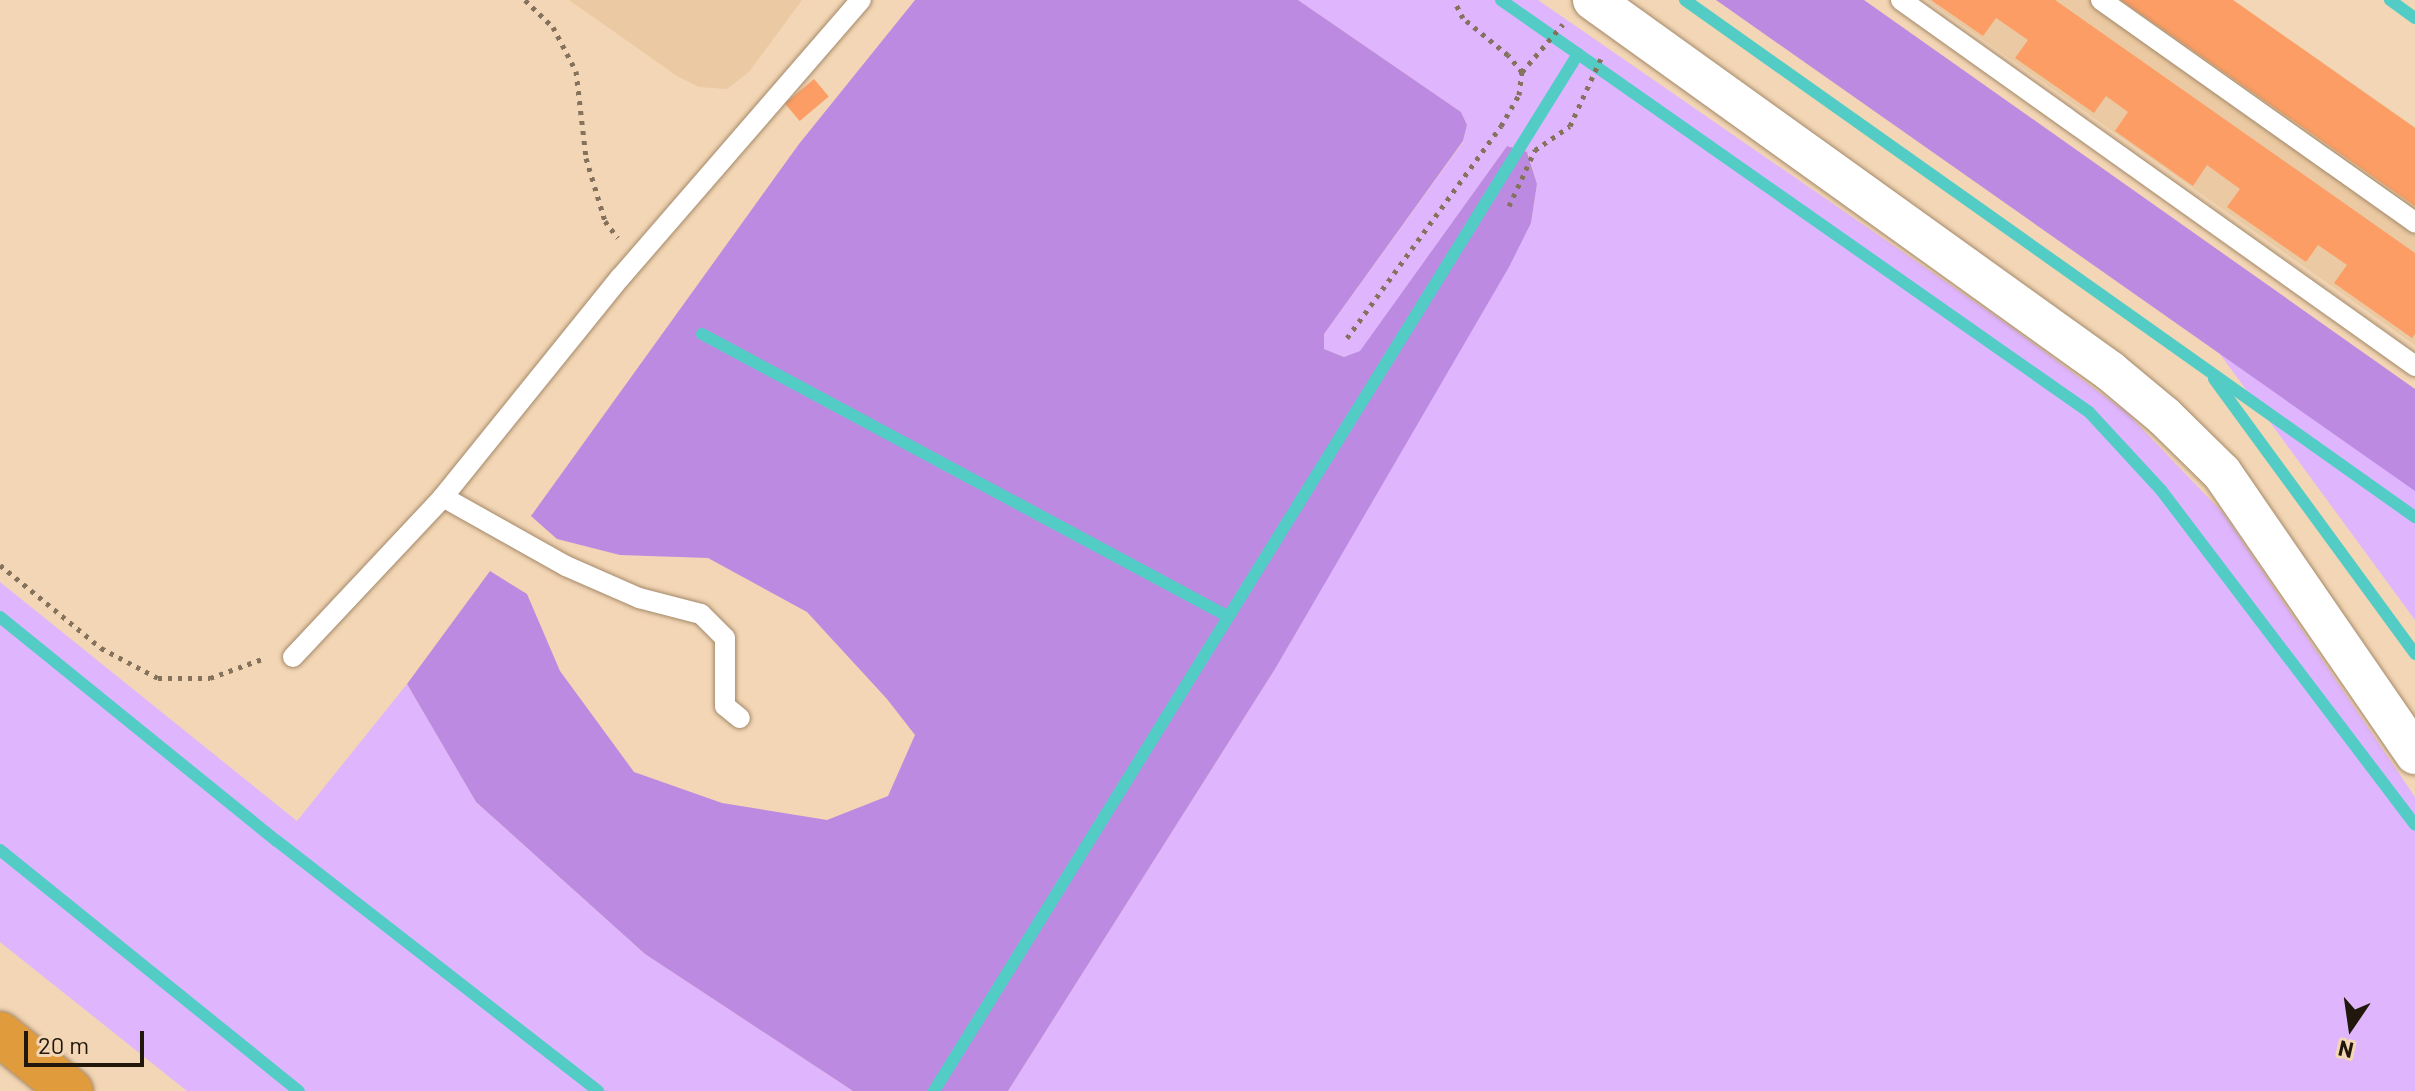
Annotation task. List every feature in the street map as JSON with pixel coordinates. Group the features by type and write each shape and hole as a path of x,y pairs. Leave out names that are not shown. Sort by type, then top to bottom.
{"highway":[{"path":"0,1034 71,1091"}],"street":[{"path":"1592,12 2110,371 2164,416 2222,473 2415,754"}],"lane":[{"path":"293,657 443,497 635,262 861,0"},
{"path":"1901,0 2415,366"},
{"path":"2101,0 2415,222"},
{"path":"443,497 566,566 639,598 701,614 725,638 725,706 740,718"}],"path":[{"path":"525,0 553,27 576,71 590,171 605,221 635,262"},
{"path":"1454,0 1463,18 1508,55 1522,72"},
{"path":"1347,338 1501,126 1519,95 1522,72 1592,12"},
{"path":"1509,206 1535,150 1570,126 1584,100 1592,12"},
{"path":"0,565 101,648 158,678 210,678 270,657 318,629"}],"shaded area":[{"path":"569,0 802,0 749,72 727,89 699,87 677,76"},
{"path":"915,0 1298,0 1461,112 1467,125 1463,141 1324,334 1324,349 1344,357 1360,351 1507,146 1527,152 1537,184 1531,223 1509,267 1275,669 1008,1091 853,1091 645,954 476,802 407,684 490,571 527,594 560,671 634,772 722,803 827,820 888,796 915,735 887,699 807,612 708,558 620,555 557,539 531,516 799,144"},
{"path":"1298,0 1538,0 2007,324 2126,412 2223,513 2415,797 2415,1091 1008,1091 1275,669 1531,223 1537,184 1528,153 1507,146 1360,352 1344,357 1324,349 1324,334 1463,142 1467,125 1461,112"},
{"path":"1716,0 1864,0 2415,389 2415,491"},
{"path":"1927,0 2233,0 2415,127 2415,345"},
{"path":"2217,350 2415,490 2415,620"},
{"path":"0,582 297,821 407,684 476,802 645,954 853,1091 187,1091 0,942"}],"building":[{"path":"1931,0 2055,0 2415,253 2415,334 2412,338 2334,283 2347,265 2318,245 2306,262 2227,207 2240,189 2207,165 2193,186 2115,131 2128,112 2106,96 2094,113 2015,58 2028,40 1996,18 1983,36"},
{"path":"2121,0 2233,0 2415,128 2415,206"},
{"path":"814,79 829,97 800,121 785,103"}],"waterway":[{"path":"1501,0 2089,412 2161,490 2415,825"},
{"path":"1685,0 2415,517"},
{"path":"2390,0 2415,18"},
{"path":"934,1091 1578,54"},
{"path":"702,334 1227,616"},
{"path":"2214,379 2415,654"},
{"path":"0,617 277,841 598,1091"},
{"path":"0,850 299,1091"}]}
